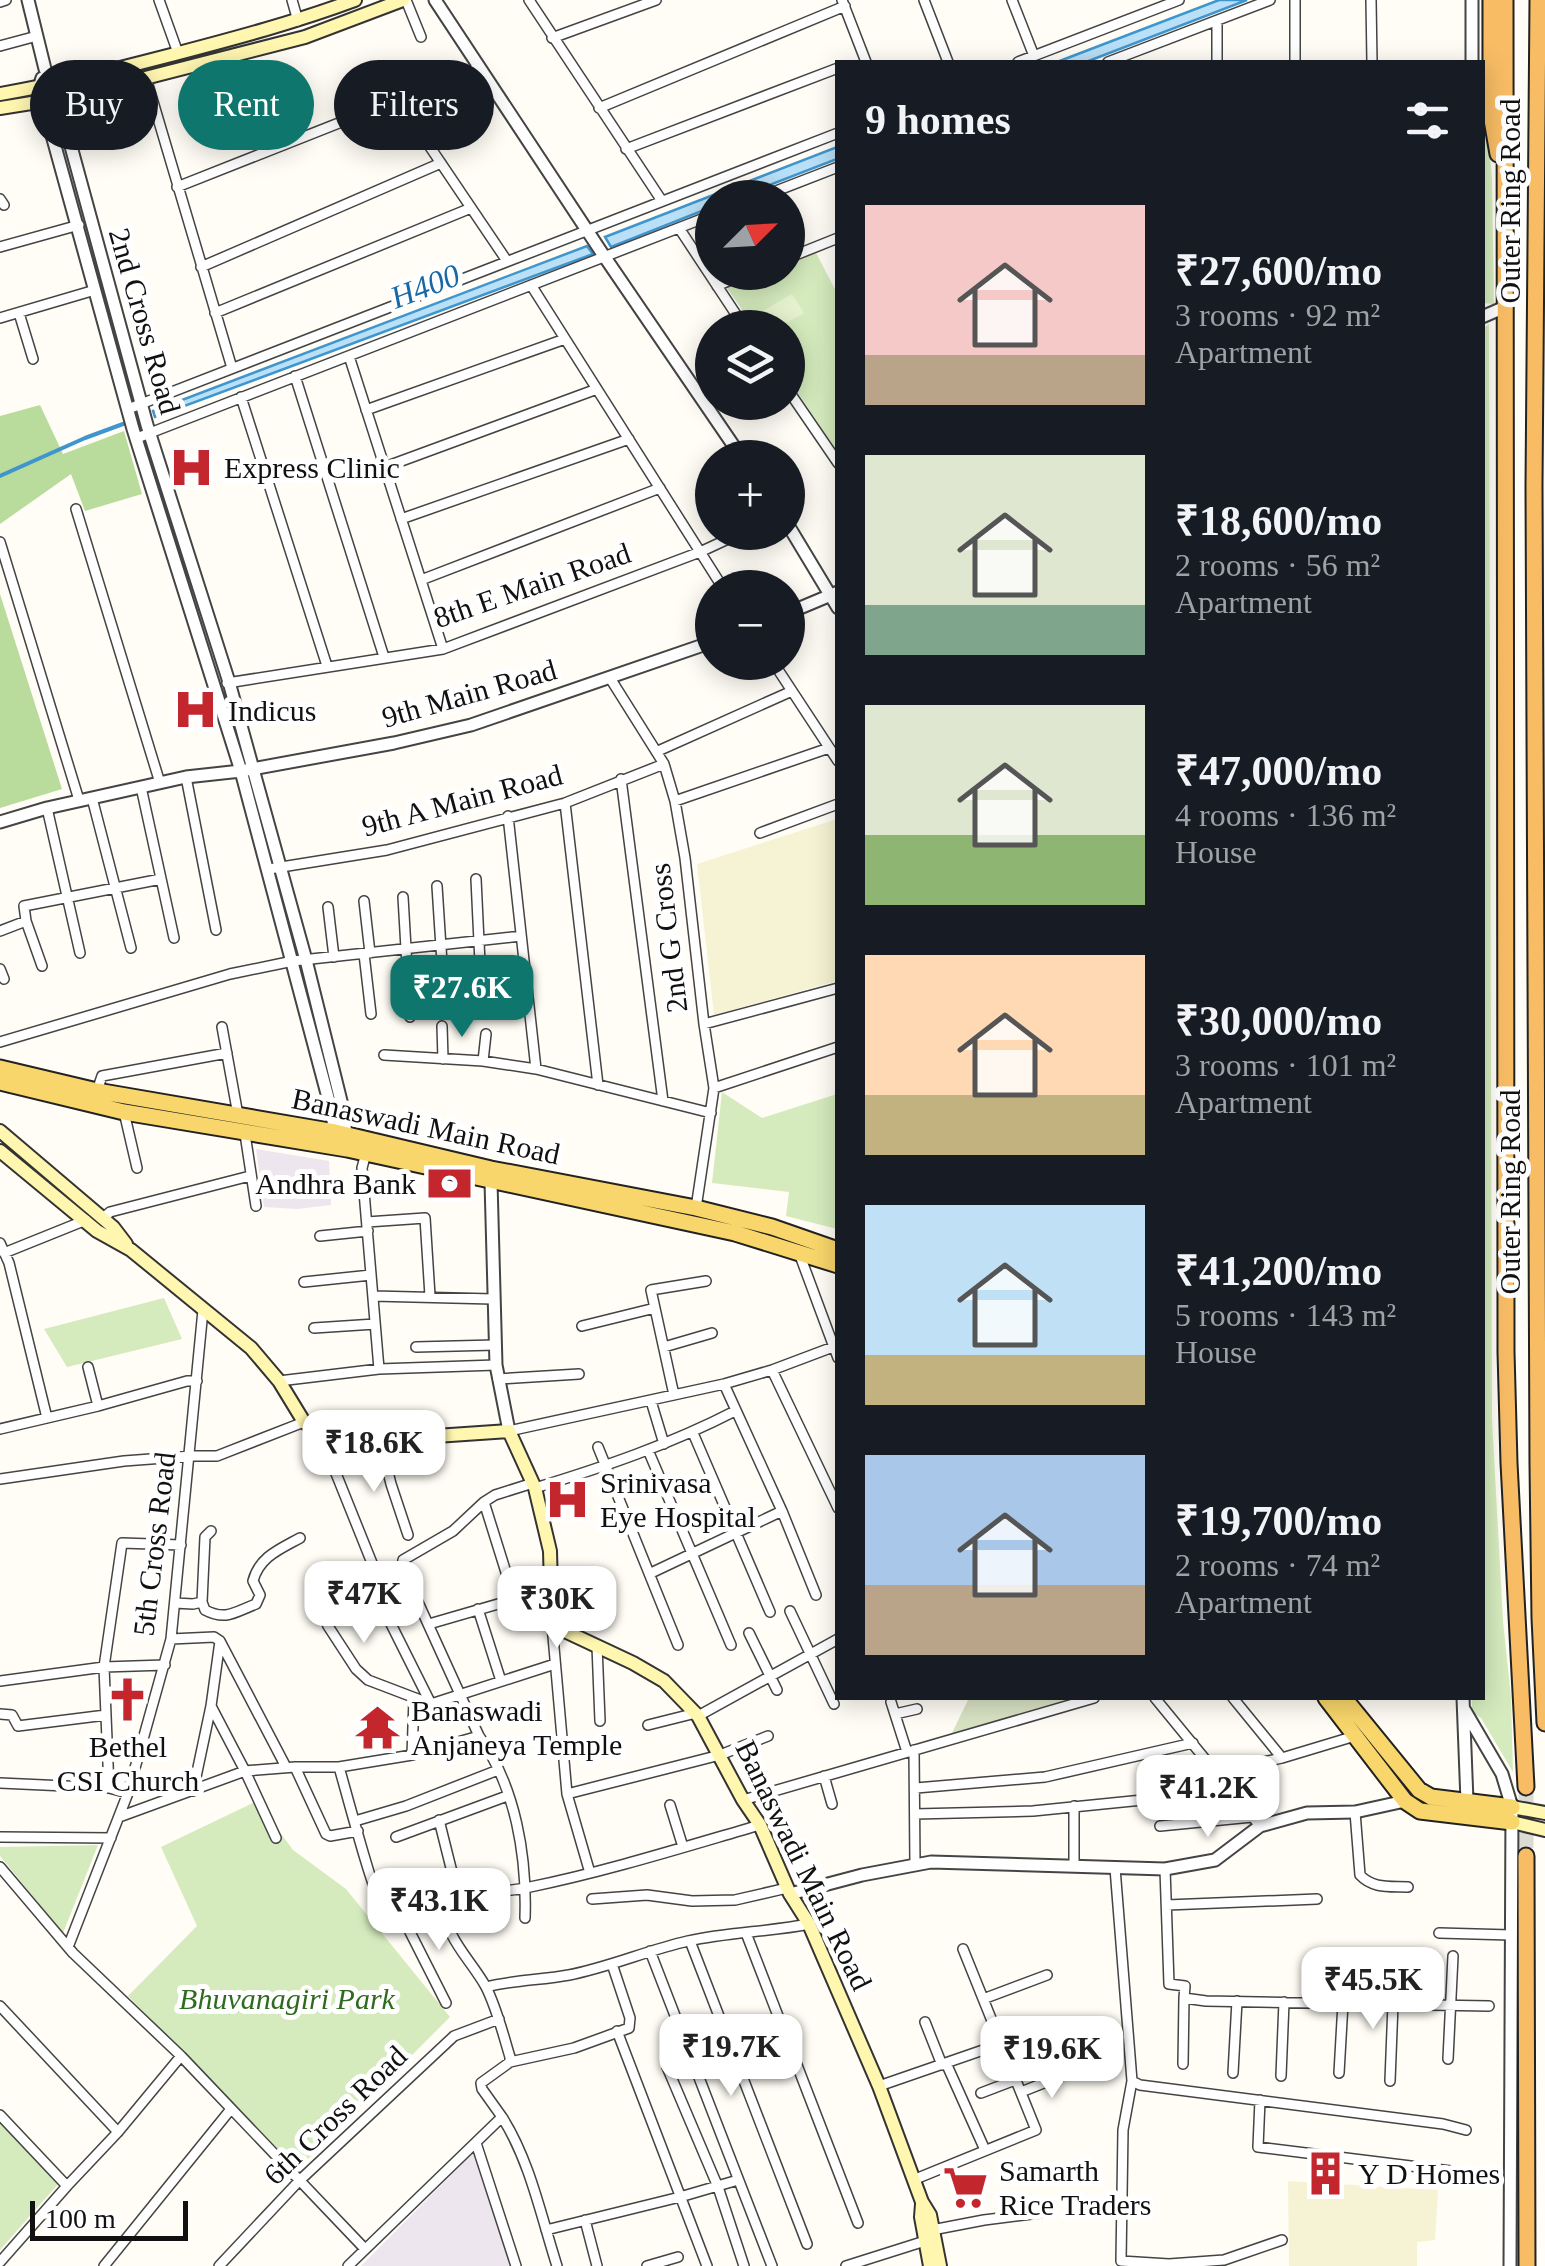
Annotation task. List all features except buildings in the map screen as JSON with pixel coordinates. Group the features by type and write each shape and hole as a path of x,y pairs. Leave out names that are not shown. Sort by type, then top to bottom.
{"highway":[{"path":"1490,0 1491,114 1506,198"},
{"name":"Outer Ring Road","path":"1505,0 1506,1352 1526,1787"},
{"name":"Outer Ring Road","path":"1538,0 1536,200 1541,309 1534,505 1538,1464 1545,1723"},
{"path":"1536,200 1545,124"},
{"path":"1526,1856 1527,2266"}],"main road":[{"path":"154,60 298,21 354,0"},
{"path":"158,75 305,37 404,0"},
{"path":"0,94 30,94"},
{"path":"0,108 30,98"},
{"name":"Banaswadi Main Road","path":"0,1068 97,1091 238,1115 490,1182 835,1250"},
{"name":"Banaswadi Main Road","path":"0,1082 124,1112 245,1134 341,1141"},
{"path":"0,1132 113,1227 130,1250"},
{"name":"Banaswadi Main Road","path":"366,1148 696,1208 772,1227 835,1262"},
{"path":"3,1159 106,1237 130,1250 251,1348 279,1381 304,1422 329,1441 340,1445 381,1443 422,1436 510,1431 534,1486 550,1551 552,1625"},
{"name":"Banaswadi Main Road","path":"552,1625 664,1681 697,1715 760,1825 789,1891 809,1924 879,2086 922,2202 921,2217 940,2266"},
{"path":"1328,1700 1405,1802 1420,1811 1545,1813"},
{"path":"1346,1700 1420,1790 1431,1797 1467,1801 1512,1815 1545,1830"},
{"name":"Banaswadi Main Road","path":"927,2234 930,2266"}],"street":[{"path":"28,0 42,60"},
{"path":"160,0 178,54"},
{"path":"292,0 298,21"},
{"path":"404,0 421,37"},
{"path":"435,0 473,60"},
{"path":"528,0 662,201"},
{"path":"552,38 656,0"},
{"path":"924,0 947,60"},
{"path":"1012,0 1034,56"},
{"path":"1023,60 1179,0"},
{"path":"1113,60 1270,0"},
{"path":"1294,60 1295,0"},
{"path":"1371,0 1372,60"},
{"path":"1472,0 1472,60"},
{"path":"599,108 844,3 865,60"},
{"path":"1217,21 1217,60"},
{"path":"0,46 37,36"},
{"path":"626,148 835,69"},
{"path":"494,92 730,440"},
{"path":"158,120 232,368"},
{"path":"177,187 334,126"},
{"path":"128,409 507,261 590,234 662,201 835,134"},
{"name":"2nd Cross Road","path":"56,150 135,434 214,685 247,770"},
{"name":"2nd Cross Road","path":"72,150 148,429 228,682 247,770 300,960 341,1141"},
{"path":"432,150 507,261"},
{"path":"201,267 441,163"},
{"path":"804,180 835,168"},
{"path":"215,313 471,208"},
{"path":"0,247 92,222"},
{"path":"135,434 695,222"},
{"path":"679,228 695,252"},
{"path":"805,251 835,239"},
{"path":"531,285 712,570"},
{"path":"0,318 95,290"},
{"path":"1485,315 1505,307"},
{"path":"18,313 33,359"},
{"path":"366,410 565,339"},
{"path":"349,356 443,649"},
{"path":"296,376 384,656"},
{"path":"384,468 597,389"},
{"path":"241,397 327,666"},
{"path":"805,415 835,459"},
{"path":"401,519 629,439"},
{"path":"421,580 660,488"},
{"path":"76,508 160,783"},
{"path":"0,542 115,888 131,948"},
{"name":"8th E Main Road","path":"214,685 443,649 704,550"},
{"path":"804,550 833,594 805,605"},
{"name":"9th Main Road","path":"0,822 186,777 394,744 470,724 695,648"},
{"name":"2nd G Cross","path":"610,678 664,764 685,858 714,1088 696,1208"},
{"path":"784,680 835,757"},
{"path":"658,751 792,691"},
{"path":"675,801 829,748"},
{"name":"9th A Main Road","path":"274,869 387,850 565,803 664,764"},
{"path":"186,777 216,930"},
{"path":"622,779 663,1101"},
{"path":"141,787 174,938"},
{"path":"565,803 598,1085"},
{"path":"760,833 835,805"},
{"path":"47,808 80,953"},
{"path":"508,816 536,1069"},
{"path":"476,878 482,1005"},
{"path":"42,966 24,906 161,879"},
{"path":"437,886 445,1009"},
{"path":"403,898 410,1017"},
{"path":"364,900 371,1014"},
{"path":"328,907 334,957"},
{"path":"0,931 26,920"},
{"path":"0,1042 230,974 300,960 521,936"},
{"path":"704,1024 835,989"},
{"path":"222,1026 238,1115"},
{"path":"442,1026 443,1058"},
{"path":"483,1061 486,1034"},
{"path":"714,1088 835,1048"},
{"path":"97,1091 102,1076 227,1053"},
{"path":"384,1055 483,1061 536,1069 711,1113"},
{"path":"124,1112 137,1168"},
{"path":"245,1134 256,1206"},
{"path":"366,1148 362,1168 379,1369"},
{"path":"103,1218 110,1212 250,1176"},
{"path":"490,1182 496,1365 510,1431 724,1384 833,1346"},
{"path":"320,1236 425,1218 430,1296"},
{"path":"47,1418 3,1256 86,1220"},
{"path":"800,1244 835,1351"},
{"path":"304,1282 371,1275"},
{"path":"674,1394 651,1290 706,1281"},
{"path":"373,1296 493,1299"},
{"path":"582,1326 655,1308"},
{"name":"5th Cross Road","path":"68,1947 128,1792 171,1638 203,1310"},
{"path":"314,1328 375,1324"},
{"path":"664,1347 712,1333"},
{"path":"416,1347 495,1345"},
{"path":"279,1381 379,1369 496,1365"},
{"path":"88,1367 98,1406"},
{"path":"772,1370 835,1502"},
{"path":"498,1379 579,1374"},
{"path":"0,1429 196,1381"},
{"path":"724,1384 816,1595"},
{"path":"651,1401 664,1444"},
{"path":"525,1918 521,1839 508,1796 402,1568 403,1560 453,1530 495,1495 605,1467 693,1433 736,1411"},
{"path":"0,1478 124,1461 218,1456 304,1422"},
{"path":"693,1433 770,1612"},
{"path":"329,1441 329,1456 378,1578"},
{"path":"381,1443 408,1535"},
{"path":"598,1446 678,1645"},
{"path":"648,1450 731,1645"},
{"path":"484,1502 514,1598"},
{"path":"651,1574 782,1511"},
{"path":"211,1531 206,1536 202,1602 205,1610 224,1617 256,1604 260,1596 253,1581 256,1568 300,1538"},
{"path":"109,1788 104,1667 122,1542 181,1544"},
{"path":"402,1568 378,1578 326,1610 324,1616 356,1670 368,1680 432,1704 555,1664"},
{"path":"429,1624 550,1589"},
{"path":"175,1603 202,1602"},
{"path":"478,1609 502,1681"},
{"path":"790,1611 834,1704"},
{"path":"391,1624 432,1704"},
{"path":"552,1625 567,1794 590,1874"},
{"path":"749,1633 778,1690"},
{"path":"171,1638 214,1637 220,1641 330,1836 498,1770"},
{"path":"193,1791 220,1641"},
{"path":"648,1725 697,1715 835,1641"},
{"path":"597,1646 600,1720"},
{"path":"0,1681 104,1667 165,1664"},
{"path":"412,1754 414,1699"},
{"path":"743,1800 1087,1700"},
{"path":"1157,1700 1256,1821"},
{"path":"1235,1700 1282,1758"},
{"path":"891,1702 911,1751 916,1788 915,1864"},
{"path":"1463,1703 1467,1801"},
{"path":"1463,1703 1502,1774 1512,1815 1510,2266"},
{"path":"211,1706 276,1838"},
{"path":"895,1714 917,1709"},
{"path":"0,1714 12,1715 18,1726 106,1714"},
{"path":"119,1817 245,1770 338,1767 412,1754 480,1736"},
{"path":"567,1794 720,1755 768,1736"},
{"path":"1216,1772 1355,1736"},
{"path":"916,1788 1045,1777 1192,1743"},
{"path":"338,1767 373,1888 378,1898 389,1903 410,1905 526,1888 590,1874 760,1825"},
{"path":"824,1776 832,1804"},
{"path":"0,1783 128,1792"},
{"path":"915,1814 1033,1810 1232,1791"},
{"path":"396,1837 508,1796"},
{"path":"1160,1826 1355,1812 1405,1802"},
{"path":"670,1805 683,1847"},
{"path":"1074,1806 1074,1866"},
{"path":"1355,1812 1360,1875 1374,1885 1408,1887"},
{"path":"439,1820 458,1896"},
{"path":"592,1900 647,1895 735,1900 930,1862 1165,1869 1215,1860 1256,1821"},
{"path":"0,1837 111,1838"},
{"path":"0,1867 68,1947 181,2056 365,2249"},
{"path":"1115,1868 1132,2082 1123,2130 1121,2260 1169,2264 1224,2260 1282,2240"},
{"path":"1165,1869 1169,1984 1184,1986 1183,2064"},
{"path":"1168,1906 1318,1899"},
{"path":"444,1901 451,1936 486,1987 510,2062"},
{"path":"410,1905 410,1932 446,2003"},
{"path":"486,1987 569,1975 690,1940 809,1924"},
{"path":"746,1933 858,2222"},
{"path":"1439,1933 1510,1935"},
{"path":"690,1940 807,2244"},
{"path":"913,2180 1036,2130 963,1949"},
{"path":"650,1951 772,2266"},
{"path":"1448,2058 1453,1956"},
{"path":"557,2266 516,2138 481,2083 510,2062 574,2048 628,2028 630,2018 612,1964"},
{"path":"983,1999 1047,1976"},
{"path":"1184,1998 1489,2006"},
{"path":"1233,2073 1237,2002"},
{"path":"1281,2076 1284,2002"},
{"path":"1338,2073 1344,2004"},
{"path":"1390,2081 1394,2004"},
{"path":"0,2006 118,2132"},
{"name":"6th Cross Road","path":"219,2266 299,2181 454,2036 499,2020"},
{"path":"925,2022 985,2150"},
{"path":"879,2086 1064,2022"},
{"path":"617,2032 708,2266"},
{"path":"0,2262 181,2056"},
{"path":"668,2067 718,2187 744,2266"},
{"path":"1020,2092 1070,2073"},
{"path":"982,2094 1015,2080"},
{"path":"1132,2082 1466,2130"},
{"path":"1260,2100 1258,2147 1467,2173"},
{"path":"104,2266 231,2109"},
{"path":"0,2114 67,2186"},
{"path":"348,2266 502,2117"},
{"path":"476,2143 516,2266"},
{"path":"546,2230 738,2180"},
{"path":"846,2266 927,2234 984,2220 1048,2212"},
{"path":"585,2220 597,2266"},
{"path":"647,2266 678,2257"}],"shaded area":[{"path":"835,820 835,982 714,1015 697,864"},
{"path":"256,1149 329,1161 331,1205 264,1207"},
{"path":"475,2151 513,2266 361,2266"},
{"path":"1288,2181 1438,2190 1435,2240 1417,2242 1417,2266 1289,2266"}],"green space":[{"path":"1481,0 1487,0 1494,304 1485,303 1485,60 1481,60"},
{"path":"816,253 835,289 835,448 805,403 805,310 742,310 728,290 805,290 805,257"},
{"path":"792,294 802,310 764,310"},
{"path":"1489,324 1492,1419 1513,1772 1481,1718 1472,1712 1472,1700 1485,1700 1485,327"},
{"path":"40,405 63,454 124,431 142,494 85,511 71,474 0,524 0,416"},
{"path":"0,594 62,789 0,808"},
{"path":"722,1092 762,1118 835,1095 835,1228 786,1216 789,1192 712,1183"},
{"path":"164,1298 182,1339 67,1367 44,1329"},
{"path":"968,1700 1072,1700 951,1735"},
{"name":"Bhuvanagiri Park","path":"257,1801 293,1850 346,1889 450,2017 298,2169 128,1996 197,1926 161,1847"},
{"path":"98,1845 63,1933 0,1856 0,1847"},
{"path":"0,2121 59,2183 0,2250"}],"water":[{"path":"1219,0 1247,0 1091,60 1062,60"},
{"path":"835,148 835,160 782,180 752,180"},
{"path":"695,202 695,214 611,247 605,237"},
{"path":"587,246 593,254 155,417 153,411"}],"waterway":[{"name":"H400","path":"0,476 123,424"}],"tunnel":[{"path":"1526,1787 1526,1856"}],"place":[{"name":"Express Clinic","path":"191,467"},
{"name":"Indicus","path":"195,710"},
{"name":"Andhra Bank","path":"449,1183"},
{"name":"Srinivasa Eye Hospital","path":"567,1499"},
{"name":"Bethel CSI Church","path":"128,1699"},
{"name":"Banaswadi Anjaneya Temple","path":"378,1727"},
{"name":"Y D Homes","path":"1325,2173"},
{"name":"Samarth Rice Traders","path":"966,2187"}]}
